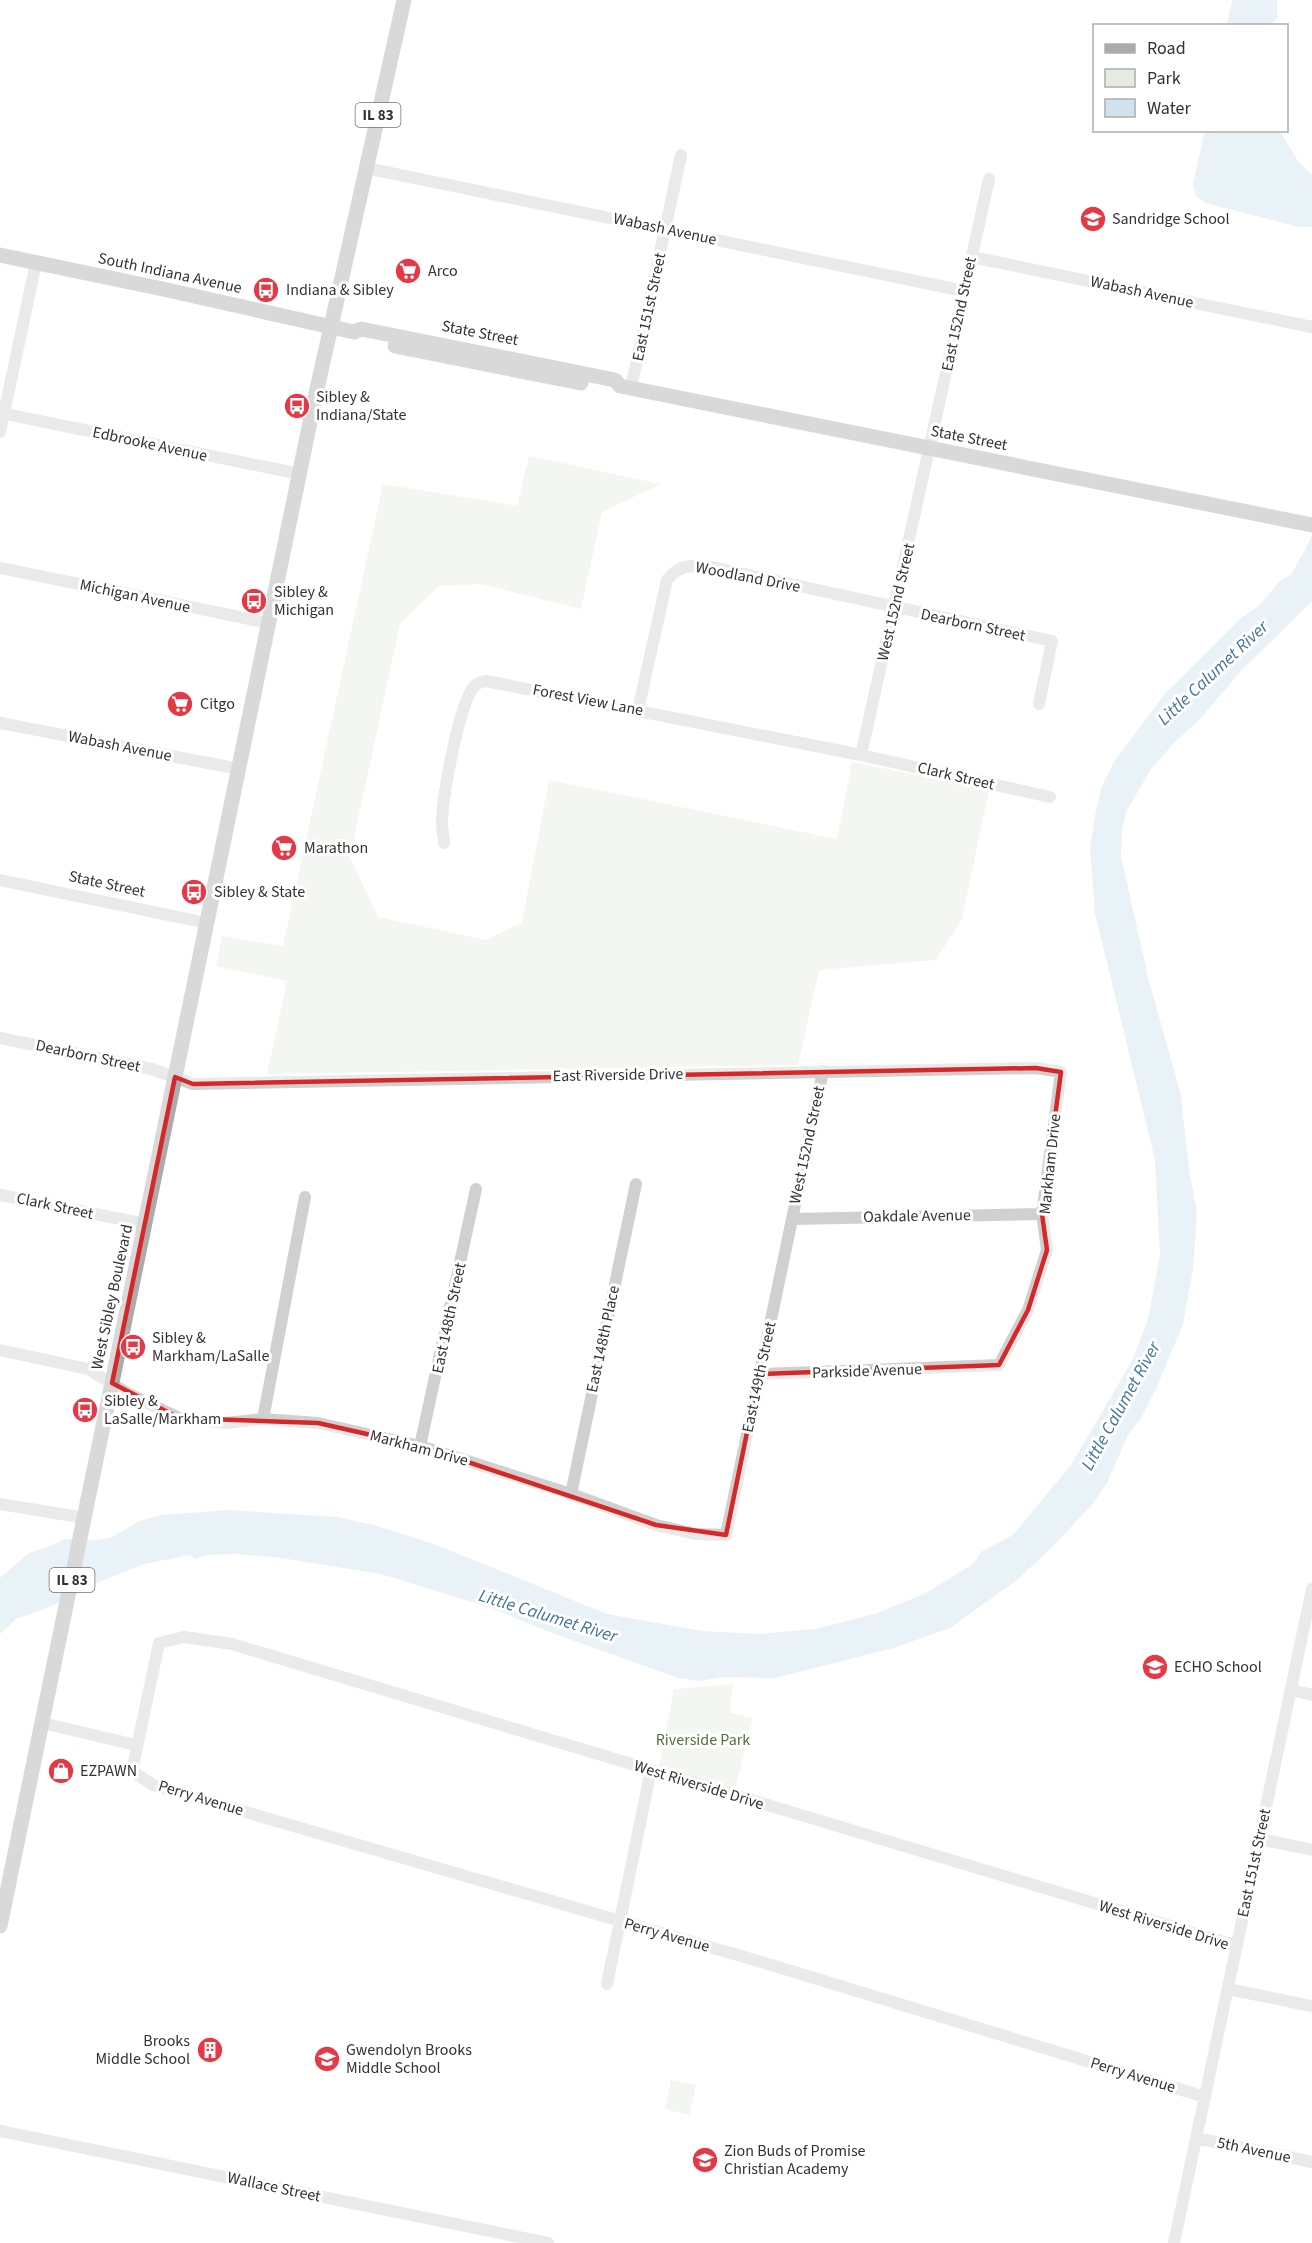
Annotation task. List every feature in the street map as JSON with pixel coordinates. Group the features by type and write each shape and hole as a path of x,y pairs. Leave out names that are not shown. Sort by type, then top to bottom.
{"main road":[{"name":"IL 83","path":"207,922 331,326 404,0"},
{"name":"South Indiana Avenue","path":"0,255 331,326"},
{"name":"State Street","path":"331,326 356,335 361,328 484,352 615,380 625,387 1307,524"},
{"name":"West Sibley Boulevard","path":"0,1926 207,922"}],"street":[{"name":"East 151st Street","path":"625,387 666,229 681,155"},
{"name":"Wabash Avenue","path":"366,168 964,291"},
{"name":"East 152nd Street","path":"930,448 988,179"},
{"name":"Wabash Avenue","path":"972,258 1312,327"},
{"path":"0,432 2,413 36,263"},
{"name":"Edbrooke Avenue","path":"2,413 300,474"},
{"name":"West 152nd Street","path":"861,755 930,448"},
{"name":"Woodland Drive","path":"638,710 667,580 673,572 680,568 688,565 712,567 894,608"},
{"name":"Michigan Avenue","path":"0,568 269,623"},
{"name":"Dearborn Street","path":"894,608 1052,641 1039,704"},
{"name":"Forest View Lane","path":"444,843 442,824 445,794 457,736 467,700 478,682 495,681 861,755"},
{"name":"Wabash Avenue","path":"0,723 239,769"},
{"name":"Clark Street","path":"861,755 1050,797"},
{"name":"State Street","path":"0,880 207,922"},
{"name":"Dearborn Street","path":"0,1038 152,1069 175,1077"},
{"name":"East Riverside Drive","path":"175,1077 193,1084 1036,1068 1061,1072"},
{"name":"West 152nd Street","path":"792,1219 823,1071"},
{"name":"Markham Drive","path":"975,1367 999,1365 1028,1310 1047,1250 1042,1214 1061,1072"},
{"name":"East 148th Place","path":"571,1494 636,1184"},
{"name":"East 148th Street","path":"420,1446 477,1189"},
{"name":"Clark Street","path":"0,1195 145,1224"},
{"path":"263,1419 305,1197"},
{"name":"Oakdale Avenue","path":"792,1219 1042,1214"},
{"name":"East 149th Street","path":"726,1535 792,1219"},
{"name":"Markham Drive","path":"0,1350 88,1370 129,1394 179,1418 226,1423 263,1419 318,1423 420,1446 571,1494 656,1525 695,1534 726,1535"},
{"name":"Parkside Avenue","path":"759,1374 975,1367"},
{"path":"0,1504 84,1522"},
{"name":"East 151st Street","path":"1174,2243 1312,1589"},
{"name":"West Riverside Drive","path":"136,1745 159,1642 184,1637 232,1644 1237,1946"},
{"path":"1291,1690 1312,1695"},
{"path":"42,1723 136,1745"},
{"name":"Perry Avenue","path":"136,1745 132,1771 153,1785 1205,2097"},
{"path":"607,1984 651,1770"},
{"path":"1260,1839 1312,1850"},
{"path":"1228,1989 1312,2006"},
{"name":"Wallace Street","path":"0,2131 548,2243"},
{"name":"5th Avenue","path":"1196,2138 1312,2162"}],"highlighted area":[{"path":"1036,1068 1061,1072 1042,1214 1047,1250 1028,1310 999,1365 759,1374 726,1535 656,1525 420,1446 318,1423 179,1418 112,1383 175,1077 193,1084"}],"green space":[{"path":"529,456 661,484 602,512 581,609 481,584 439,586 400,624 350,857 378,917 486,940 522,922 549,780 837,839 852,762 989,790 962,919 936,960 819,970 798,1065 267,1074 287,981 216,966 222,936 283,946 383,484 517,506"},
{"name":"Riverside Park","path":"733,1684 730,1713 753,1718 735,1790 659,1766 674,1689"},
{"path":"671,2080 696,2085 689,2115 665,2109"}],"water":[{"path":"1232,0 1277,0 1277,18 1272,24 1227,24"},
{"path":"1205,132 1281,132 1298,161 1312,175 1312,227 1299,227 1205,203 1196,196 1193,184"},
{"name":"Little Calumet River","path":"1312,536 1312,601 1240,672 1199,720 1151,769 1126,812 1121,856 1149,981 1181,1095 1188,1163 1197,1213 1193,1269 1183,1324 1156,1389 1141,1418 1128,1435 1107,1483 1091,1506 1017,1580 950,1628 893,1648 775,1678 723,1677 699,1681 678,1678 547,1631 491,1608 381,1574 275,1557 235,1554 205,1555 196,1559 190,1555 144,1564 84,1588 52,1606 16,1619 0,1634 0,1578 29,1553 64,1539 110,1538 140,1521 161,1515 228,1510 337,1517 374,1525 431,1543 607,1614 702,1631 758,1634 815,1629 875,1614 926,1593 973,1564 981,1552 1013,1535 1071,1465 1132,1361 1148,1319 1160,1255 1155,1160 1095,913 1090,848 1102,786 1114,762 1163,696 1241,618 1260,605 1280,581 1292,574"}],"place":[{"name":"Sandridge School","path":"1093,219"},
{"name":"Arco","path":"408,271"},
{"name":"Indiana & Sibley","path":"266,290"},
{"name":"Sibley & Indiana/State","path":"297,406"},
{"name":"Sibley & Michigan","path":"254,601"},
{"name":"Citgo","path":"180,704"},
{"name":"Marathon","path":"284,848"},
{"name":"Sibley & State","path":"194,892"},
{"name":"Sibley & Markham/LaSalle","path":"133,1347"},
{"name":"Sibley & LaSalle/Markham","path":"85,1410"},
{"name":"ECHO School","path":"1155,1667"},
{"name":"EZPAWN","path":"61,1771"},
{"name":"Brooks Middle School","path":"210,2050"},
{"name":"Gwendolyn Brooks Middle School","path":"327,2059"},
{"name":"Zion Buds of Promise Christian Academy","path":"705,2160"}]}
